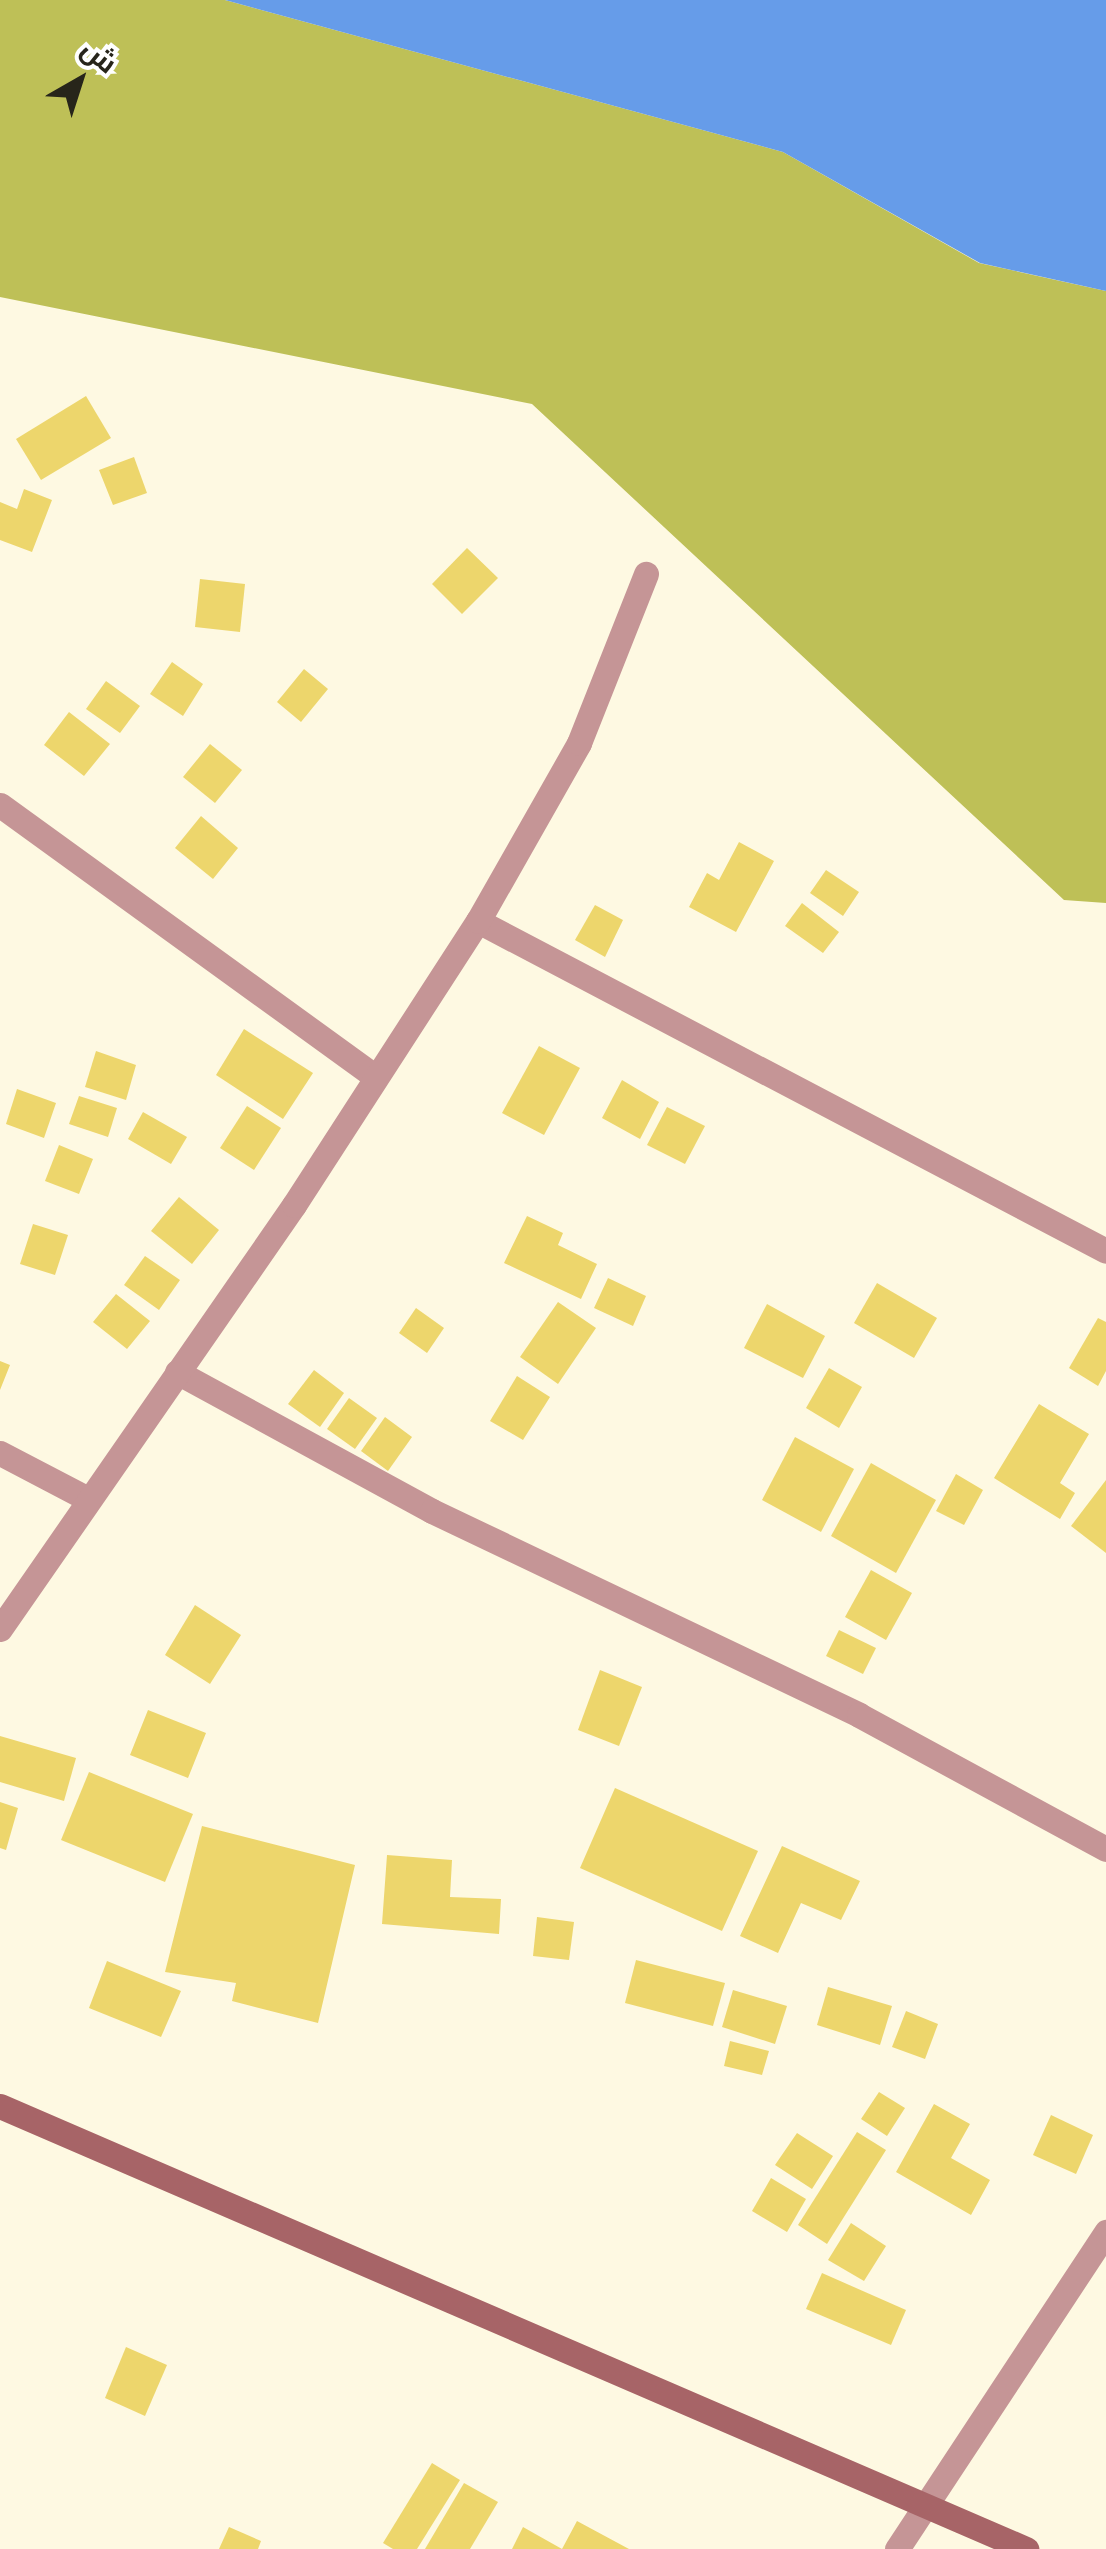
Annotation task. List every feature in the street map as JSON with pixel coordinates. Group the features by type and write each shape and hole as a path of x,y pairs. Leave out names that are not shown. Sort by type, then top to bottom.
{"main road":[{"path":"0,2106 1026,2549"}],"street":[{"path":"0,1630 178,1372 478,921 579,743 646,574"},
{"path":"0,804 376,1078"},
{"path":"478,921 1106,1251"},
{"path":"178,1372 432,1511 858,1715 1106,1849"},
{"path":"0,1454 88,1500"},
{"path":"897,2549 1106,2232"}],"shaded area":[{"path":"0,0 225,0 783,152 979,263 1106,291 1106,903 1064,900 532,404 0,297"}],"water":[{"path":"225,0 1106,0 1106,291 980,263 783,152"}],"building":[{"path":"86,396 111,438 41,480 16,439"},
{"path":"134,457 147,493 113,505 99,470"},
{"path":"24,489 52,500 32,552 0,540 0,502 17,509"},
{"path":"467,548 498,578 462,614 432,584"},
{"path":"200,579 245,584 240,632 195,627"},
{"path":"172,662 203,684 183,716 150,694"},
{"path":"304,669 328,689 301,722 277,702"},
{"path":"106,681 140,706 120,733 86,709"},
{"path":"69,712 110,744 84,776 44,745"},
{"path":"210,744 242,770 215,803 183,777"},
{"path":"201,816 238,848 213,879 175,848"},
{"path":"739,842 774,861 736,932 689,907 707,873 719,880"},
{"path":"826,870 859,892 843,916 810,893"},
{"path":"802,903 839,932 823,953 785,926"},
{"path":"595,905 623,920 605,957 575,940"},
{"path":"244,1029 313,1073 283,1119 216,1075"},
{"path":"539,1046 580,1068 544,1135 502,1113"},
{"path":"96,1051 136,1065 126,1100 85,1087"},
{"path":"622,1080 659,1102 640,1139 602,1118"},
{"path":"17,1089 56,1103 44,1138 6,1124"},
{"path":"79,1096 117,1108 108,1137 69,1124"},
{"path":"247,1106 281,1128 254,1170 220,1148"},
{"path":"667,1107 705,1126 685,1164 647,1145"},
{"path":"143,1112 187,1137 171,1164 128,1139"},
{"path":"59,1145 93,1159 79,1194 45,1181"},
{"path":"179,1197 219,1230 192,1264 151,1231"},
{"path":"527,1216 563,1233 558,1245 597,1264 581,1299 504,1263"},
{"path":"33,1224 68,1235 55,1275 20,1264"},
{"path":"145,1256 180,1280 159,1310 124,1285"},
{"path":"608,1278 646,1296 633,1326 594,1308"},
{"path":"877,1283 937,1318 914,1358 854,1323"},
{"path":"116,1294 150,1321 127,1349 93,1322"},
{"path":"558,1302 596,1328 558,1384 520,1357"},
{"path":"767,1304 825,1336 803,1378 744,1348"},
{"path":"416,1308 444,1328 427,1353 399,1333"},
{"path":"1098,1318 1106,1322 1106,1371 1098,1386 1069,1368"},
{"path":"0,1361 10,1365 0,1390"},
{"path":"829,1368 862,1387 839,1428 806,1408"},
{"path":"314,1370 344,1393 320,1427 288,1404"},
{"path":"517,1376 550,1397 523,1440 490,1421"},
{"path":"349,1398 377,1418 355,1449 327,1429"},
{"path":"1039,1404 1089,1434 1060,1483 1075,1493 1060,1519 994,1478"},
{"path":"385,1417 412,1437 388,1471 361,1451"},
{"path":"795,1437 854,1469 821,1532 762,1500"},
{"path":"871,1463 936,1500 896,1573 831,1536"},
{"path":"956,1474 983,1490 964,1525 936,1511"},
{"path":"1106,1480 1106,1553 1071,1526"},
{"path":"871,1570 912,1593 886,1640 845,1617"},
{"path":"195,1605 241,1635 210,1684 165,1655"},
{"path":"839,1630 876,1648 863,1674 826,1656"},
{"path":"600,1670 642,1687 619,1746 578,1730"},
{"path":"148,1710 206,1733 188,1778 130,1755"},
{"path":"0,1736 76,1758 64,1801 0,1782"},
{"path":"89,1772 193,1814 165,1882 61,1840"},
{"path":"615,1788 758,1851 722,1931 580,1868"},
{"path":"0,1802 18,1808 6,1850 0,1848"},
{"path":"202,1826 355,1865 318,2023 232,2001 236,1983 165,1972"},
{"path":"782,1846 860,1881 841,1920 801,1903 778,1953 740,1936"},
{"path":"387,1855 452,1860 450,1897 501,1899 499,1934 382,1924"},
{"path":"537,1917 574,1922 569,1960 533,1956"},
{"path":"636,1960 725,1983 713,2026 625,2003"},
{"path":"107,1961 181,1991 161,2037 89,2008"},
{"path":"828,1987 892,2006 880,2045 817,2025"},
{"path":"733,1990 787,2006 775,2044 722,2027"},
{"path":"906,2011 938,2024 925,2059 892,2047"},
{"path":"730,2041 769,2051 762,2075 724,2066"},
{"path":"879,2092 905,2108 887,2136 861,2119"},
{"path":"934,2104 970,2124 951,2158 990,2180 971,2215 896,2172"},
{"path":"1051,2115 1093,2135 1076,2174 1033,2155"},
{"path":"857,2132 886,2150 827,2244 798,2225"},
{"path":"797,2133 833,2156 812,2189 775,2165"},
{"path":"771,2178 806,2199 787,2232 752,2211"},
{"path":"851,2223 886,2246 864,2281 828,2260"},
{"path":"822,2273 906,2310 891,2345 806,2309"},
{"path":"126,2347 167,2365 145,2416 105,2398"},
{"path":"432,2463 460,2480 417,2549 393,2549 383,2543"},
{"path":"464,2483 498,2502 470,2549 425,2549"},
{"path":"577,2521 629,2549 562,2549"},
{"path":"229,2527 261,2541 258,2549 219,2549"},
{"path":"523,2527 562,2549 512,2549"}]}
